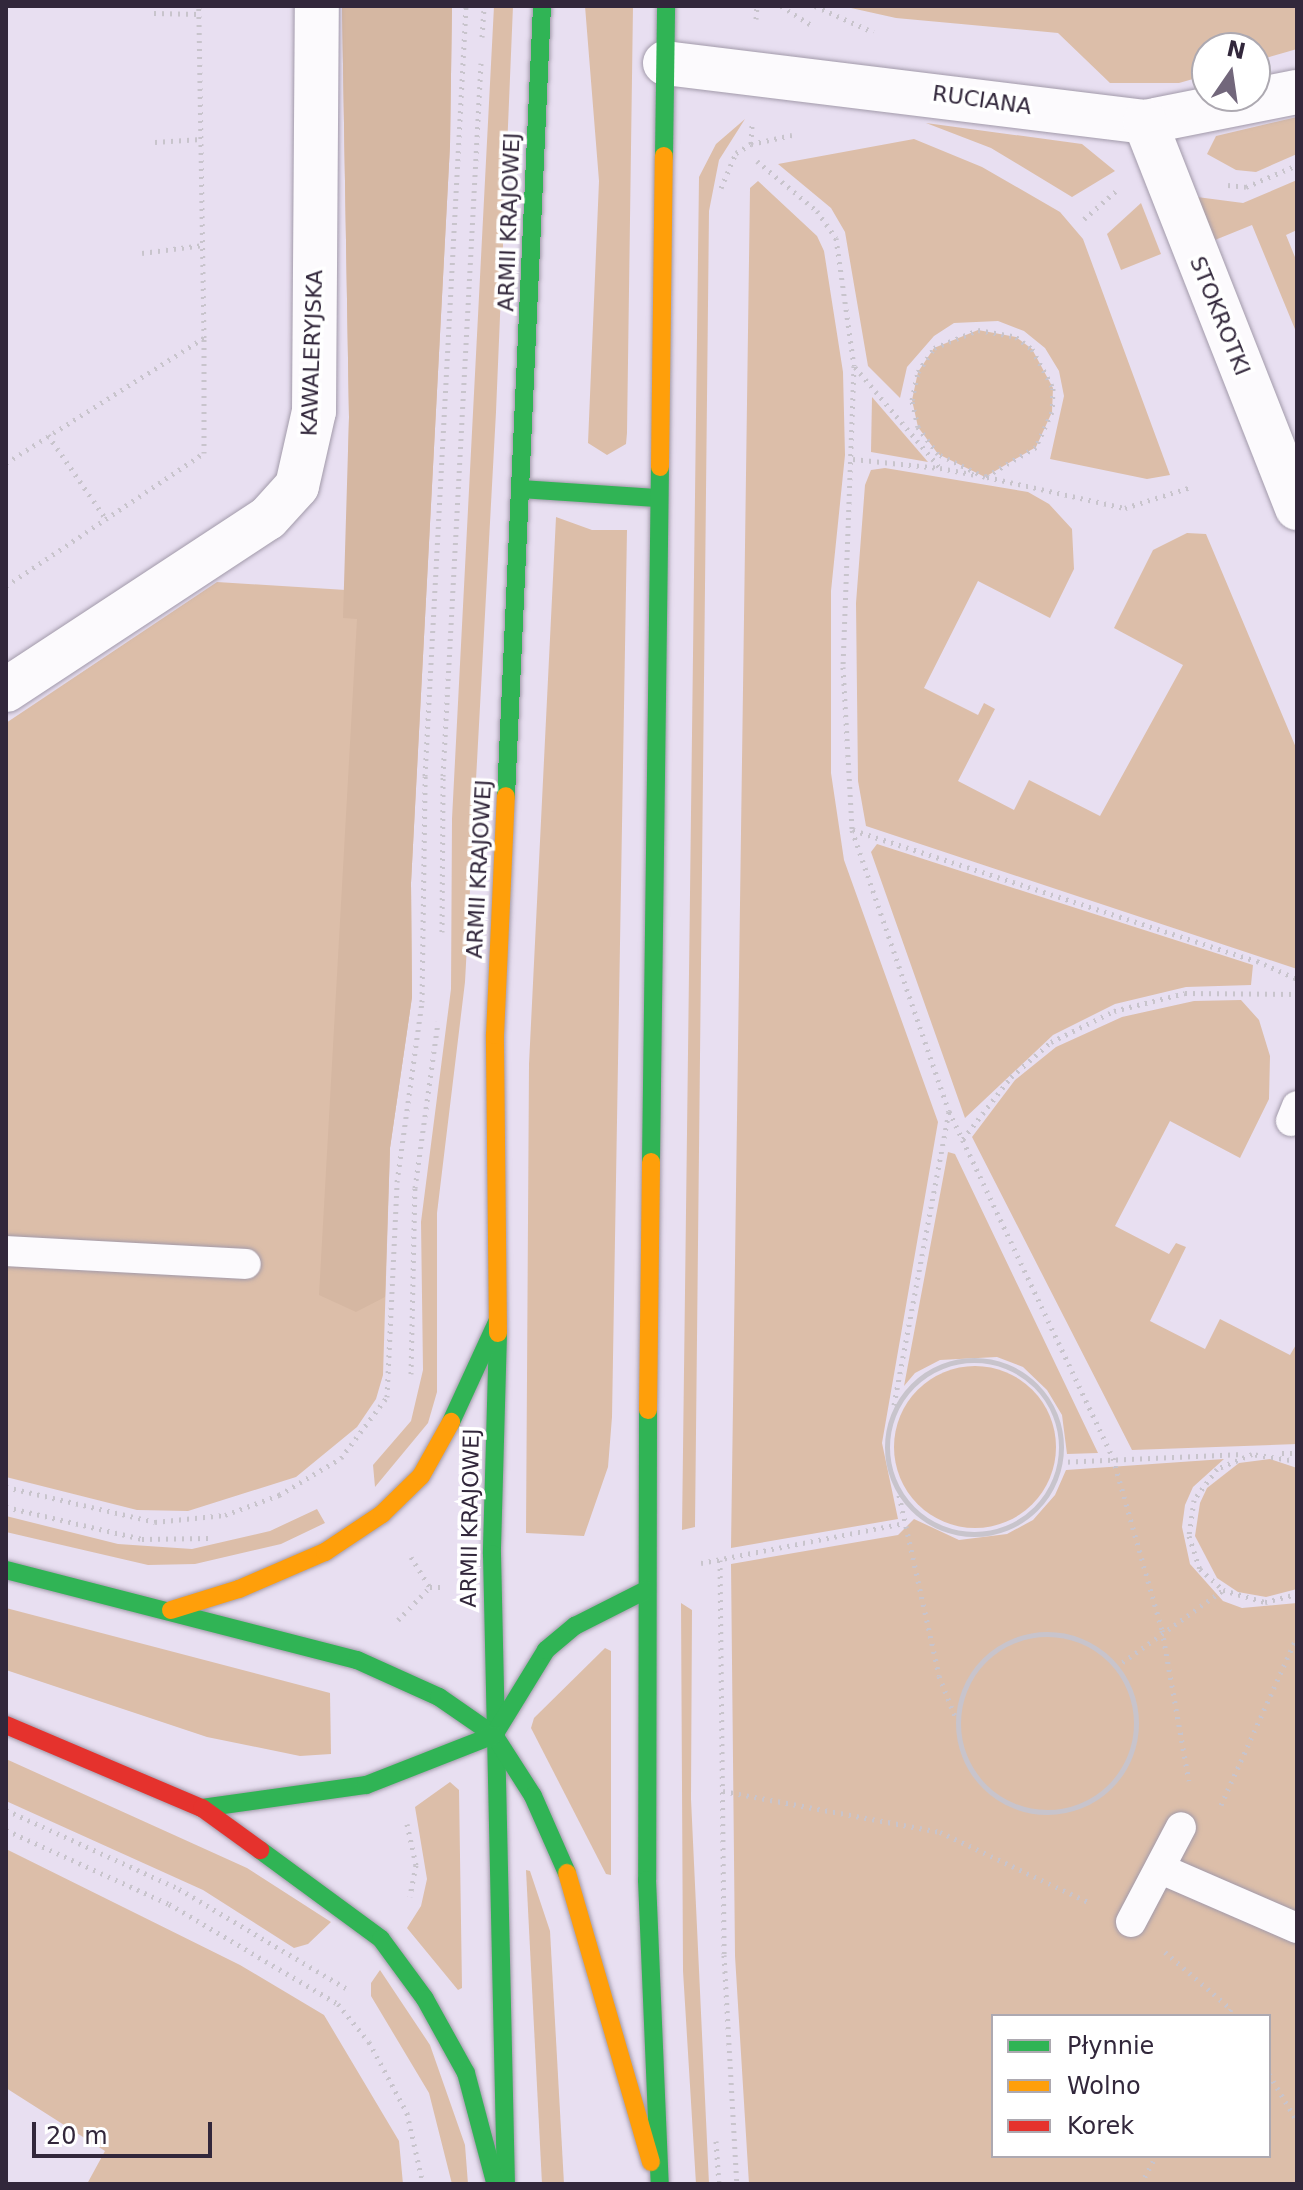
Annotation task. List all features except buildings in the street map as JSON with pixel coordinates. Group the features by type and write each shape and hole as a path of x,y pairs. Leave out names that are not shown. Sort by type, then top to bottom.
{"main road":[{"name":"ARMII KRAJOWEJ","path":"506,2184 494,1735 498,1320 495,1035 542,6"},
{"path":"658,2184 647,1880 646,1590 666,6"},
{"path":"522,489 659,498"},
{"path":"171,1610 239,1589 325,1552 382,1514 421,1476 440,1447 498,1320"},
{"path":"6,1570 357,1660 439,1697 494,1735 533,1796 571,1883 658,2184"},
{"path":"202,1808 366,1785 494,1735 546,1650 575,1626 646,1590"},
{"path":"6,1725 202,1808 381,1939 425,1999 466,2073 496,2184"}],"street":[{"name":"KAWALERYJSKA","path":"6,690 268,518 297,486 314,411 317,6"},
{"name":"RUCIANA","path":"665,63 1145,122 1297,92"},
{"name":"STOKROTKI","path":"1145,122 1297,508"}],"lane":[{"path":"6,1251 246,1264"},
{"path":"1131,1922 1181,1827"},
{"path":"1161,1869 1297,1928"}],"path":[{"path":"6,586 204,453 199,6"},
{"path":"6,1487 144,1521 181,1523 225,1515 279,1495 341,1458 387,1397 397,1182 422,1002 425,776 466,6"},
{"path":"442,937 443,776 484,6"},
{"path":"154,13 199,14"},
{"path":"155,142 201,139"},
{"path":"719,200 728,163 751,144"},
{"path":"757,161 817,211 836,238 854,366 843,667 852,830 949,1111 1113,1458 1162,1630 1189,1795 1181,1827"},
{"path":"142,253 203,245"},
{"path":"978,330 1016,337 1032,349 1045,365 1053,388 1052,412 1036,447 985,477 938,454 918,427 912,400 918,372 934,348 978,330"},
{"path":"6,463 204,338"},
{"path":"854,366 940,468"},
{"path":"48,435 106,519"},
{"path":"853,459 940,468 1125,508 1191,487"},
{"path":"852,830 1257,961 1297,979"},
{"path":"963,1139 1011,1077 1051,1042 1114,1011 1185,993 1297,994"},
{"path":"410,1391 415,1188 439,1010"},
{"path":"949,1111 889,1446 939,1676 970,1767 1004,1802 1051,1812 1079,1806 1120,1776 1136,1737 1131,1690 1116,1667 1081,1640 1031,1635 1011,1641 973,1673 960,1705 958,1725"},
{"path":"894,1405 915,1381 946,1364 975,1359 1002,1363 1045,1395 1057,1418 1060,1462 1036,1510 997,1532 947,1531 920,1517 899,1494"},
{"path":"1060,1462 1297,1453"},
{"path":"1252,1454 1217,1469 1202,1485 1189,1518 1193,1554 1223,1590 1265,1602 1297,1594"},
{"path":"1269,1454 1297,1461"},
{"path":"6,1507 142,1539 221,1536"},
{"path":"701,1563 904,1523"},
{"path":"701,1554 702,1577"},
{"path":"720,1560 724,1955 737,2184"},
{"path":"1116,1667 1162,1630 1223,1590"},
{"path":"1189,1795 1224,1806 1297,1637"},
{"path":"723,1791 940,1832 1131,1922 1229,2013"},
{"path":"6,1810 179,1889 346,1988"},
{"path":"6,1830 169,1904 338,2004 369,2042 407,2113 423,2184"},
{"path":"1271,2077 1297,2121"},
{"path":"716,2138 719,2184"},
{"path":"1141,2184 1155,2158"}],"shaded area":[{"path":"342,6 452,6 450,145 411,883 412,997 390,1148 383,1375 376,1399 357,1427 296,1477 188,1511 137,1510 6,1477 6,723 217,582 346,590 349,417"},
{"path":"342,6 452,6 450,145 411,883 412,997 390,1148 385,1297 356,1312 319,1295 357,619 343,618 349,417"},
{"path":"494,6 513,6 496,412 465,982 437,1213 437,1392 428,1423 375,1487 373,1465 411,1421 423,1370 421,1222 451,989 452,819"},
{"path":"585,6 633,6 627,433 626,444 607,455 588,443 599,181"},
{"path":"842,6 1297,6 1297,49 1271,56 1271,32 1191,32 1191,80 1179,83 1110,83 1058,33 896,18"},
{"path":"1297,117 1297,154 1256,172 1236,170 1207,154 1216,136"},
{"path":"745,119 719,160 709,211 695,1527 682,1530 699,177 716,144"},
{"path":"926,123 1082,144 1115,171 1072,197 991,148"},
{"path":"914,139 982,167 1060,212 1083,239 1170,475 1147,479 1050,459 1064,396 1059,371 1045,348 1024,331 998,321 954,323 934,336 907,367 900,398 868,366 845,232 831,208 778,164"},
{"path":"1297,180 1297,230 1286,235 1297,262 1297,334 1252,225 1215,240 1197,197 1243,203"},
{"path":"758,181 817,236 824,251 843,372 845,455 831,591 831,773 844,860 938,1122 882,1443 898,1519 731,1548 750,188"},
{"path":"1141,203 1161,254 1121,270 1107,234"},
{"path":"978,330 1016,337 1032,349 1053,388 1052,412 1036,447 985,477 938,454 918,427 912,400 918,372 934,348"},
{"path":"872,397 928,462 871,452"},
{"path":"885,468 1028,492 1049,504 1072,529 1074,569 1050,618 978,581 924,688 978,715 984,703 995,709 958,781 1014,810 1029,780 1100,816 1183,665 1114,628 1153,550 1187,533 1206,534 1297,750 1297,969 866,826 858,781 856,603 865,485 871,470"},
{"path":"556,517 592,530 627,530 612,1417 608,1467 584,1536 526,1533 529,1064"},
{"path":"877,844 1253,965 1251,985 1186,987 1115,1004 1053,1035 965,1118 871,852"},
{"path":"1241,1000 1259,1020 1270,1056 1269,1099 1240,1158 1170,1121 1115,1226 1169,1254 1176,1243 1186,1247 1150,1321 1205,1349 1220,1319 1290,1355 1297,1343 1297,1444 1132,1450 972,1137 1015,1080 1056,1047 1122,1017 1194,1001"},
{"path":"948,1152 955,1154 1098,1453 1067,1454 1062,1415 1047,1390 1023,1367 997,1357 940,1360 915,1373 904,1386"},
{"path":"975,1366 1006,1372 1032,1390 1050,1416 1056,1447 1050,1478 1032,1504 1006,1522 975,1528 944,1522 918,1504 900,1478 894,1447 900,1416 918,1390 944,1372"},
{"path":"1224,1459 1193,1487 1185,1505 1182,1527 1190,1564 1223,1601 1242,1608 1297,1603 1297,2184 749,2184 735,1956 731,1564 898,1535 914,1519 959,1540 1007,1534 1033,1520 1055,1495 1066,1470"},
{"path":"1270,1459 1297,1468 1297,1589 1266,1597 1238,1592 1217,1578 1195,1536 1200,1503 1207,1488 1239,1463"},
{"path":"317,1509 325,1523 281,1544 195,1564 148,1565 6,1532 6,1516 118,1544 192,1549 270,1531"},
{"path":"681,1603 692,1610 691,1799 709,2184 696,2184 683,1971"},
{"path":"6,1608 330,1693 331,1754 300,1756 207,1737 6,1670"},
{"path":"605,1648 611,1651 611,1875 606,1874 531,1728 534,1718"},
{"path":"6,1759 247,1868 331,1922 308,1944 294,1948 203,1890 6,1801"},
{"path":"450,1782 459,1790 462,1988 458,1990 407,1928 421,1906 427,1879 415,1807"},
{"path":"6,1849 240,1965 324,2015 399,2141 403,2184 87,2184 105,2151 6,2088"},
{"path":"526,1870 530,1871 550,1931 564,2184 542,2184"},
{"path":"380,1970 430,2045 465,2145 468,2184 452,2184 429,2093 371,1996 371,1983"}],"traffic: fast":[{"path":"506,796 542,6"},
{"path":"664,156 666,6"},
{"path":"651,1162 660,467"},
{"path":"522,489 659,498"},
{"path":"451,1422 497,1322"},
{"path":"498,1333 492,1554 506,2184"},
{"path":"648,1410 647,1880 660,2184"},
{"path":"6,1570 357,1660 439,1697 494,1735 533,1796 567,1873"},
{"path":"494,1735 546,1650 575,1626 646,1590"},
{"path":"202,1808 366,1785 494,1735"},
{"path":"260,1850 381,1939 425,1999 466,2073 495,2182"}],"traffic: slow":[{"path":"660,467 664,156"},
{"path":"498,1333 495,1035 506,796"},
{"path":"648,1410 651,1162"},
{"path":"171,1610 239,1589 325,1552 382,1514 421,1476 451,1422"},
{"path":"567,1873 651,2162"}],"traffic: jam":[{"path":"6,1725 202,1808 260,1850"}]}
